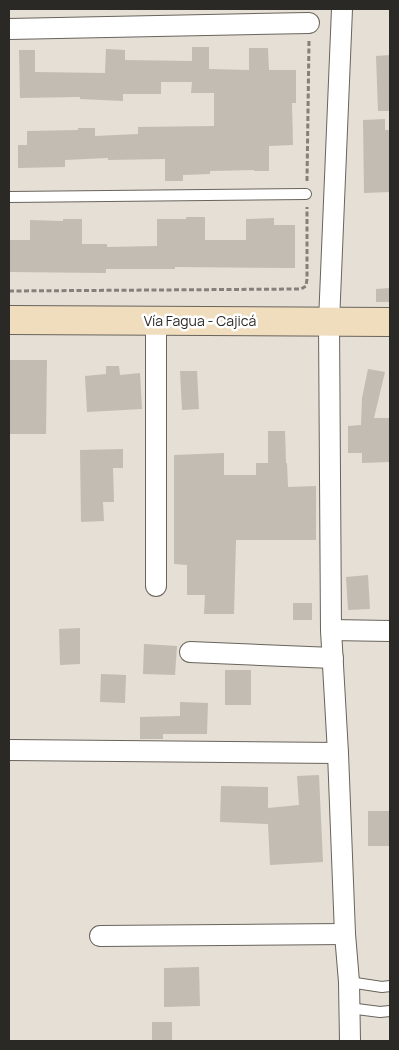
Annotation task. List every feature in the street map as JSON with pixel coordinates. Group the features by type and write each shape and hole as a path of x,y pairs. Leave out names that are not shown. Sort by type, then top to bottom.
{"street":[{"path":"342,9 329,322 331,630 345,934 349,982 350,1041"},
{"path":"9,29 309,24"},
{"name":"Vía Fagua - Cajicá","path":"9,320 390,322"},
{"path":"156,321 156,586"},
{"path":"331,630 390,631"},
{"path":"190,652 333,658"},
{"path":"9,750 338,754"},
{"path":"100,936 345,934"}],"lane":[{"path":"9,197 306,194"},
{"path":"349,982 382,987 390,986"},
{"path":"350,1008 380,1012 390,1011"}],"path":[{"path":"9,291 301,289 306,286 309,24"}],"building":[{"path":"192,47 209,47 209,69 249,70 249,48 268,48 269,70 296,70 296,103 292,103 293,145 269,146 269,171 210,171 210,174 183,175 183,181 165,181 165,159 108,160 108,158 65,160 65,167 18,168 18,145 27,145 27,131 95,128 95,136 138,134 138,127 214,126 214,93 191,93 192,82 161,82 161,94 123,94 123,101 80,99 80,97 20,98 19,50 35,50 35,72 105,73 106,49 125,50 125,60 192,61"},
{"path":"390,55 390,111 378,111 376,56"},
{"path":"385,119 385,130 390,130 390,192 364,193 363,120"},
{"path":"186,217 205,217 205,240 246,240 246,219 274,218 274,225 295,225 295,268 175,267 175,269 106,269 106,273 9,272 9,240 30,240 30,220 63,221 63,219 82,219 82,244 107,244 107,247 157,246 157,219 186,219"},
{"path":"390,288 390,302 376,302 376,289"},
{"path":"9,360 47,360 46,434 9,434"},
{"path":"106,366 119,366 120,375 140,373 142,409 87,412 85,376 106,374"},
{"path":"368,369 385,372 374,418 390,418 390,462 362,463 362,453 348,453 348,426 361,425 362,398"},
{"path":"180,371 197,371 199,409 182,410"},
{"path":"268,431 285,431 288,487 316,486 316,540 236,540 234,614 204,614 205,595 187,595 187,565 174,564 174,455 224,453 224,475 256,475 256,463 268,463"},
{"path":"123,449 123,468 113,468 114,502 103,502 104,521 81,522 80,450"},
{"path":"368,575 370,609 348,610 346,577"},
{"path":"293,603 312,603 312,620 293,620"},
{"path":"80,628 80,664 60,665 59,629"},
{"path":"144,644 177,646 175,675 143,674"},
{"path":"225,670 251,670 251,705 225,705"},
{"path":"101,674 126,675 125,703 100,702"},
{"path":"180,702 208,703 207,734 163,734 163,739 140,739 140,717 180,716"},
{"path":"319,775 323,862 270,865 268,824 220,822 221,786 268,787 268,808 299,805 297,776"},
{"path":"368,811 390,811 390,846 368,846"},
{"path":"199,967 200,1006 164,1007 164,968"},
{"path":"152,1022 172,1022 172,1041 152,1041"}]}
